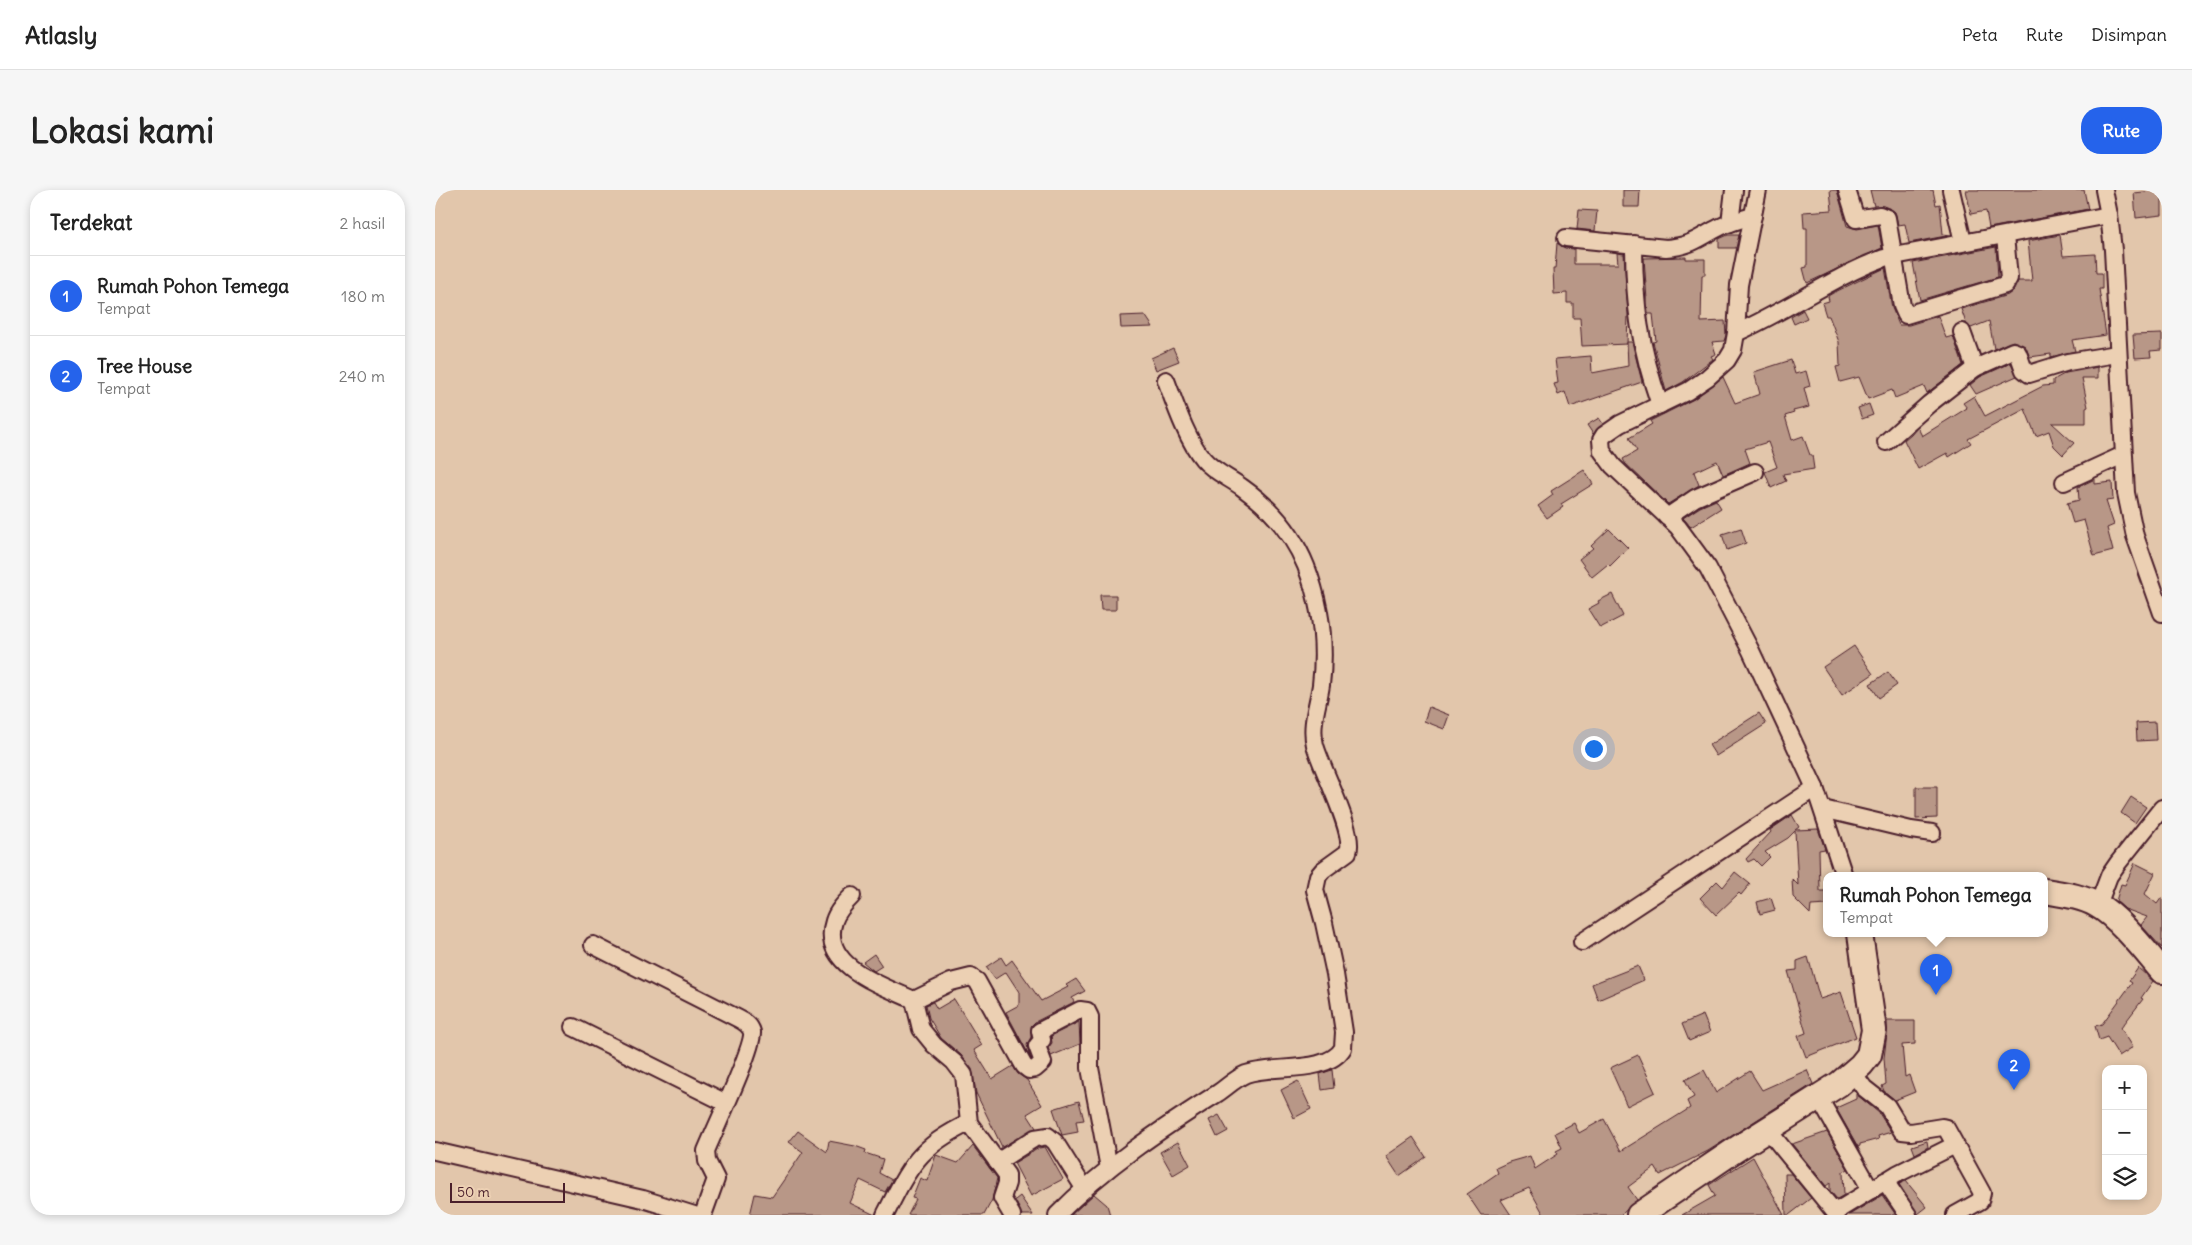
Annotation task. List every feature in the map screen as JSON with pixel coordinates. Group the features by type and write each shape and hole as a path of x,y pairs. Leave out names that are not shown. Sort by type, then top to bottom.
{"highway":[{"path":"2048,891 2076,896 2098,905 2139,943 2162,970"},
{"path":"1639,1215 1767,1129 1819,1098 1854,1074 1869,1055 1874,1030 1860,937"}],"street":[{"path":"1729,223 1734,190"},
{"path":"1759,190 1739,285 1733,350 1720,367 1688,390 1620,424 1605,435 1601,440 1601,445 1605,456 1613,466 1667,517 1708,568 1727,602 1815,788 1843,872"},
{"path":"1847,190 1856,219 1880,215 1887,218 1902,306 1906,315 2005,285 2009,278 2005,236"},
{"path":"1951,190 1963,242"},
{"path":"2104,190 2109,215 2126,493 2135,536 2162,613"},
{"path":"1736,333 1765,321 1849,272 1893,255 2005,236 2109,215"},
{"path":"1566,238 1666,248 1681,247 1689,245 1729,223 1753,216"},
{"path":"1634,244 1638,324 1650,374 1660,405"},
{"path":"1962,332 1975,368"},
{"path":"1886,442 1929,404 1975,368 2013,350 2018,352 2024,370 2029,374 2068,362 2117,354"},
{"path":"1057,1215 1084,1188 1109,1168 1194,1107 1243,1076 1255,1072 1292,1069 1333,1059 1343,1048 1344,1040 1331,955 1315,890 1318,876 1323,870 1348,852 1349,846 1341,814 1314,742 1314,723 1321,685 1323,631 1313,587 1305,565 1279,519 1257,499 1212,467 1203,458 1188,431 1166,380"},
{"path":"2064,482 2123,455"},
{"path":"1667,517 1695,498 1755,472"},
{"path":"1582,942 1815,788"},
{"path":"2098,905 2109,876 2117,863 2162,808"},
{"path":"1823,809 1893,826 1932,833"},
{"path":"852,896 840,910 834,921 832,941 837,956 851,969 914,1000"},
{"path":"593,946 748,1024 752,1031 752,1040 706,1151 707,1161 716,1179 703,1215"},
{"path":"914,1000 951,982 971,977 977,981 1024,1066 1032,1070 1043,1062 1037,1046 1042,1040 1040,1031 1080,1010 1087,1010 1090,1017 1090,1068 1109,1168"},
{"path":"914,1000 921,1029 934,1045 954,1062 964,1075 969,1123 1008,1179 1002,1198 1012,1215"},
{"path":"573,1027 726,1103"},
{"path":"1854,1074 1864,1088 1887,1106 1902,1131 1911,1132 1946,1128 1979,1186 1983,1198 1955,1215"},
{"path":"1819,1098 1871,1190"},
{"path":"885,1215 922,1154 939,1138 969,1123"},
{"path":"1767,1129 1836,1214 1885,1181 1955,1145"},
{"path":"997,1162 1035,1138 1048,1136 1055,1142 1084,1188"},
{"path":"435,1152 643,1199 694,1215"},
{"path":"1885,1181 1908,1215"}],"building":[{"path":"1623,190 1640,190 1639,207 1623,207"},
{"path":"1830,190 1837,190 1847,226 1857,229 1878,225 1882,248 1807,283 1803,268 1807,267 1807,228 1804,228 1803,212 1832,210"},
{"path":"1870,190 1933,190 1936,205 1940,204 1943,234 1951,235 1909,243 1905,224 1898,225 1895,212 1891,209 1883,206 1874,206"},
{"path":"1966,190 2084,190 2088,209 1989,228 1986,211 1971,214"},
{"path":"2162,190 2162,215 2136,218 2134,193"},
{"path":"1579,210 1597,211 1595,231 1577,229"},
{"path":"1728,235 1739,235 1736,248 1719,248 1719,239"},
{"path":"2060,235 2063,256 2095,254 2096,273 2102,273 2102,289 2099,289 2106,335 2072,340 2075,351 2051,357 2051,354 2030,357 2025,346 2013,341 1994,349 1989,321 1971,328 1966,323 1961,309 2008,295 2014,290 2018,281 2032,281 2028,241"},
{"path":"1557,243 1565,248 1574,249 1574,264 1618,264 1617,253 1624,254 1628,314 1627,344 1582,346 1580,318 1573,318 1573,303 1567,303 1567,293 1554,294 1553,269 1555,269"},
{"path":"1996,247 1998,277 1920,300 1913,263"},
{"path":"1686,257 1686,259 1705,259 1705,275 1702,275 1701,322 1725,321 1726,335 1724,341 1712,342 1716,354 1711,356 1713,359 1683,382 1666,391 1653,342 1656,341 1653,314 1648,314 1644,258"},
{"path":"1885,268 1892,308 1899,325 1909,325 1938,316 1946,338 1953,336 1963,365 1927,393 1924,386 1895,398 1892,390 1868,399 1859,377 1840,382 1836,367 1840,366 1839,342 1829,316 1826,316 1822,303 1829,301 1828,296 1833,293"},
{"path":"1803,310 1807,318 1794,324 1791,317"},
{"path":"1145,315 1153,327 1121,328 1120,316"},
{"path":"2162,334 2162,350 2150,351 2151,357 2135,358 2133,335"},
{"path":"1627,342 1632,342 1642,382 1570,407 1565,392 1558,395 1554,384 1558,383 1555,359 1591,356 1592,373 1628,366"},
{"path":"1173,348 1179,361 1156,370 1151,358"},
{"path":"1791,360 1795,374 1806,371 1810,386 1804,388 1809,407 1793,411 1794,413 1785,416 1792,440 1803,436 1810,455 1812,455 1814,469 1783,474 1786,481 1771,488 1765,472 1777,467 1768,442 1745,449 1750,463 1723,475 1717,461 1694,472 1699,485 1668,504 1625,463 1623,459 1637,451 1629,438 1652,424 1650,421 1694,399 1723,377 1735,403 1760,394 1754,372"},
{"path":"2011,363 2017,376 1976,394 1970,385 1980,377"},
{"path":"2098,367 2098,378 2082,378 2088,407 2086,408 2086,423 2052,423 2074,443 2063,455 2054,446 2049,431 2036,436 2025,409 1968,439 1971,443 1949,457 1947,453 1918,469 1904,440 1918,428 1922,436 1967,408 1963,403 1974,396 1985,416 2043,386 2053,385 2053,380 2066,373"},
{"path":"1869,404 1873,415 1862,419 1858,408"},
{"path":"1599,418 1603,424 1593,434 1587,425"},
{"path":"1584,470 1593,484 1561,504 1563,507 1547,518 1538,506 1553,495 1551,491"},
{"path":"2095,479 2095,484 2112,482 2113,500 2106,501 2114,525 2107,528 2113,551 2094,556 2084,520 2073,523 2067,503 2079,500 2078,487"},
{"path":"1716,500 1721,508 1691,527 1683,518 1700,507"},
{"path":"1741,528 1746,543 1727,550 1722,534"},
{"path":"1609,529 1628,548 1610,566 1608,564 1592,577 1579,559 1593,548 1591,546"},
{"path":"1612,594 1623,616 1600,628 1588,609"},
{"path":"1100,595 1116,595 1116,610 1101,610"},
{"path":"1854,646 1873,674 1842,695 1823,667"},
{"path":"1888,672 1897,685 1879,698 1870,684"},
{"path":"1429,707 1449,715 1444,729 1424,721"},
{"path":"1759,713 1766,724 1716,756 1709,745"},
{"path":"2155,722 2156,740 2137,741 2136,723"},
{"path":"1916,787 1937,787 1937,818 1916,819"},
{"path":"2131,797 2146,807 2135,823 2121,813"},
{"path":"1792,815 1799,827 1795,830 1818,829 1825,849 1819,850 1820,891 1823,891 1823,905 1811,906 1810,914 1793,897 1792,879 1798,885 1795,831 1788,838 1765,852 1770,857 1761,866 1754,859 1748,862 1746,859 1771,832 1770,830"},
{"path":"2135,863 2155,873 2145,894 2157,904 2162,897 2162,948 2141,925 2147,917 2125,909 2116,901 2121,884 2125,885"},
{"path":"1735,872 1750,884 1741,895 1739,893 1716,915 1700,898 1717,881 1723,887"},
{"path":"1771,898 1775,910 1760,914 1757,902"},
{"path":"874,954 882,966 874,971 863,962"},
{"path":"1001,957 1006,965 1012,960 1041,1001 1068,987 1066,985 1076,979 1085,991 1072,998 1074,1002 1035,1022 1031,1026 1031,1037 1027,1045 1030,1057 1006,1012 1019,1005 1019,992 1006,972 995,979 986,967"},
{"path":"1808,957 1820,999 1841,992 1856,1037 1806,1057 1798,1036 1806,1033 1788,971 1797,970 1797,961"},
{"path":"1638,966 1644,980 1598,1000 1592,984"},
{"path":"2138,968 2153,981 2141,998 2143,999 2121,1028 2133,1047 2119,1056 2107,1037 2099,1040 2095,1026 2102,1024 2132,983 2129,981"},
{"path":"954,999 982,1045 974,1050 992,1079 1013,1066 1018,1074 1027,1080 1042,1105 1027,1114 1036,1128 1002,1147 976,1093 972,1069 961,1055 941,1038 929,1018 926,1005 933,1002 937,1009"},
{"path":"1703,1015 1710,1032 1689,1041 1682,1024"},
{"path":"1887,1021 1915,1021 1915,1044 1902,1045 1905,1077 1909,1075 1915,1092 1895,1100 1884,1091 1882,1086 1886,1084 1884,1058"},
{"path":"1079,1022 1080,1044 1051,1056 1048,1048 1052,1043 1051,1036"},
{"path":"1638,1055 1655,1092 1627,1106 1610,1068"},
{"path":"1332,1070 1334,1088 1322,1090 1320,1074"},
{"path":"1704,1070 1716,1093 1750,1071 1762,1090 1807,1070 1813,1084 1708,1151 1660,1175 1655,1167 1628,1187 1637,1200 1621,1215 1544,1215 1529,1188 1501,1200 1511,1215 1481,1215 1467,1194 1498,1173 1496,1168 1509,1162 1530,1156 1535,1169 1558,1154 1556,1151 1562,1148 1555,1133 1574,1123 1579,1133 1604,1119 1621,1151 1690,1108 1687,1101 1694,1097 1685,1080"},
{"path":"1298,1081 1311,1109 1294,1118 1281,1090"},
{"path":"1856,1094 1879,1113 1891,1132 1878,1136 1879,1139 1860,1144 1858,1147 1836,1108 1856,1099"},
{"path":"1079,1101 1084,1120 1076,1121 1078,1132 1062,1135 1053,1109"},
{"path":"1219,1115 1228,1131 1217,1137 1209,1120"},
{"path":"798,1131 827,1152 829,1141 855,1146 866,1150 865,1153 883,1159 879,1173 892,1180 885,1192 860,1180 850,1203 875,1215 750,1215 755,1194 772,1197 803,1152 789,1142"},
{"path":"1827,1132 1848,1169 1843,1172 1844,1195 1837,1199 1830,1191 1830,1183 1826,1186 1792,1144"},
{"path":"1413,1137 1426,1157 1399,1176 1386,1156"},
{"path":"1927,1141 1928,1147 1915,1154 1912,1146"},
{"path":"1178,1142 1190,1165 1173,1175 1160,1152"},
{"path":"973,1146 997,1178 992,1200 984,1215 908,1215 916,1199 912,1198 920,1178 927,1181 936,1155 958,1163"},
{"path":"1045,1147 1063,1179 1031,1196 1014,1163 1039,1148"},
{"path":"1753,1157 1784,1215 1682,1215 1715,1196 1709,1185"},
{"path":"1785,1174 1791,1174 1811,1198 1789,1215 1786,1215"},
{"path":"1906,1181 1927,1207 1918,1214 1899,1184"},
{"path":"1094,1194 1107,1205 1110,1215 1071,1215"},
{"path":"1882,1195 1896,1215 1849,1215 1876,1199"},
{"path":"1020,1196 1033,1215 1022,1215 1015,1200"}],"place":[{"name":"Rumah Pohon Temega","path":"1936,995"},
{"name":"Tree House","path":"2014,1090"}]}
